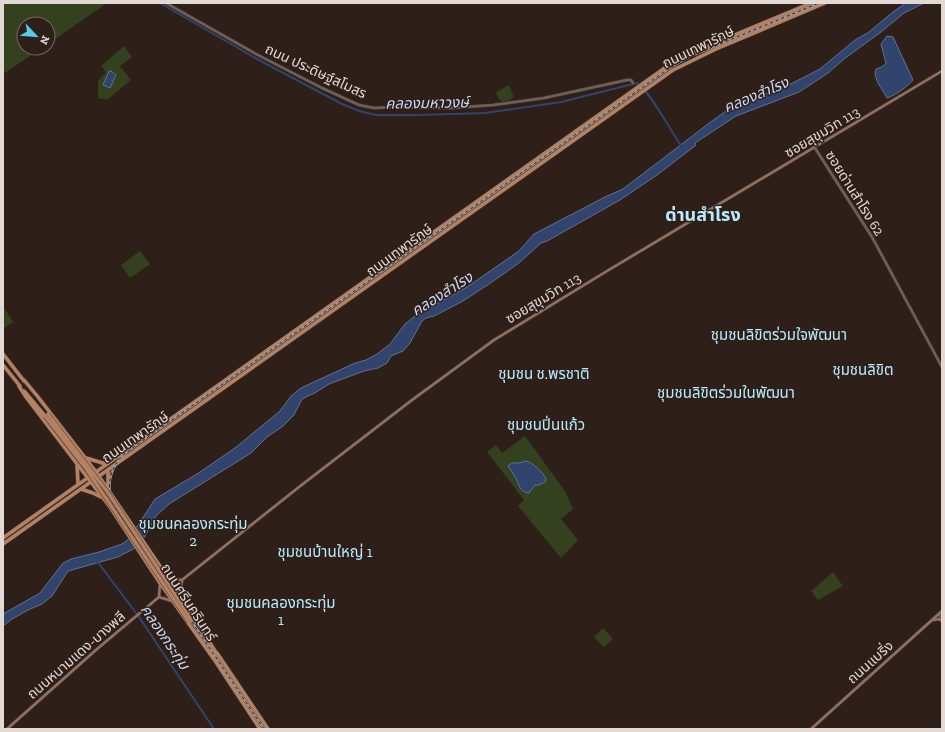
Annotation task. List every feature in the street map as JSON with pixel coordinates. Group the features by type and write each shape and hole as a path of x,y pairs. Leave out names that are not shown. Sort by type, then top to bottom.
{"main road":[{"name":"ถนนเทพารักษ์","path":"3,538 646,82 683,58 811,3"},
{"name":"ถนนเทพารักษ์","path":"3,544 673,70 690,61 825,3"},
{"name":"ซอยสุขุมวิท 113","path":"182,580 412,400 494,340 716,205 815,148 942,71"},
{"path":"542,156 545,160"},
{"name":"ถนนศรีนครินทร์","path":"3,354 85,457 97,478 108,490 168,578 268,729"},
{"name":"ถนนศรีนครินทร์","path":"3,365 104,498 172,601 213,658 260,729"},
{"name":"ถนนศรีนครินทร์","path":"24,380 46,415"},
{"name":"ถนนศรีนครินทร์","path":"19,386 46,415 109,494 191,621 213,658"},
{"path":"73,449 75,446 74,443"},
{"path":"67,449 73,449"},
{"path":"73,449 94,473"},
{"path":"85,457 106,464"},
{"path":"76,461 78,484"},
{"path":"108,470 108,490"},
{"path":"97,478 111,501 109,504 110,507"},
{"path":"81,489 104,498"},
{"path":"111,501 114,500 116,502"},
{"path":"168,578 182,580 180,596"},
{"path":"160,583 159,597 172,601"},
{"name":"ถนนหนามแดง-บางพลี","path":"7,729 96,649 159,597"},
{"name":"ถนนแบริ่ง","path":"811,729 941,612"},
{"path":"931,621 938,619 942,620"},
{"name":"ถนนศรีนครินทร์","path":"191,621 217,654"}],"street":[{"name":"ถนน ประดิษฐ์สโมสร","path":"166,3 256,54 317,85 359,105 374,108 398,106 452,108 493,105 544,98 627,80 631,80 633,83"},
{"name":"ซอยด่านสำโรง 62","path":"815,148 879,249 942,367"},
{"path":"941,612 942,620"}],"green space":[{"path":"3,3 107,3 56,38 56,16 16,16 16,56 30,56 3,74"},
{"path":"124,46 132,57 120,66 131,80 107,100 98,98 98,81 106,72 101,66"},
{"path":"509,85 514,97 506,102 505,99 504,103 498,98 496,92"},
{"path":"140,251 150,264 130,278 121,265"},
{"path":"3,306 13,322 3,329"},
{"path":"525,436 565,491 573,509 561,519 578,540 561,558 518,506 524,500 487,452 496,445 502,453"},
{"path":"833,572 843,586 818,600 811,591"},
{"path":"603,628 613,639 604,647 594,637"}],"water":[{"path":"906,3 924,3 904,13 828,73 799,92 736,116 695,143 696,145 657,175 620,200 541,243 519,263 463,301 434,316 426,318 422,321 410,343 403,351 391,356 387,363 378,368 364,371 329,384 302,399 294,415 283,426 267,437 251,453 169,504 156,516 144,538 135,548 118,557 68,571 52,596 42,604 12,619 3,626 3,614 40,593 63,563 71,559 122,544 129,539 155,499 197,474 235,448 280,411 291,396 301,388 377,354 390,344 405,324 415,316 467,287 519,251 534,234 623,189 740,101 779,90 820,69 855,40 869,32"},
{"path":"887,36 893,37 913,80 894,95 887,98 878,84 875,73 876,69 882,67 886,63 881,44"},
{"path":"109,71 116,75 110,88 103,85"},
{"path":"526,461 538,468 546,479 545,482 535,485 529,493 521,489 508,466 512,463"}],"waterway":[{"name":"คลองมหาวงษ์","path":"160,3 257,59 342,104 359,111 376,115 485,113 561,102 637,83 654,102 682,147"},
{"name":"คลองกระทุ่ม","path":"97,561 139,617 214,729"}],"railway":[{"path":"264,729 114,506 111,498 110,483 113,469 117,462 128,451 671,67 691,56 819,3"}],"district":[{"name":"ด่านสำโรง","path":"703,215"},
{"name":"ชุมชนลิขิตร่วมใจพัฒนา","path":"779,335"},
{"name":"ชุมชนลิขิต","path":"863,370"},
{"name":"ชุมชน ช.พรชาติ","path":"544,374"},
{"name":"ชุมชนลิขิตร่วมในพัฒนา","path":"726,393"},
{"name":"ชุมชนปิ่นแก้ว","path":"546,425"},
{"name":"ชุมชนคลองกระทุ่ม 2","path":"193,532"},
{"name":"ชุมชนบ้านใหญ่ 1","path":"325,552"},
{"name":"ชุมชนคลองกระทุ่ม 1","path":"281,612"}],"water label":[{"name":"คลองสำโรง","path":"756,95"},
{"name":"คลองสำโรง","path":"442,294"}]}
